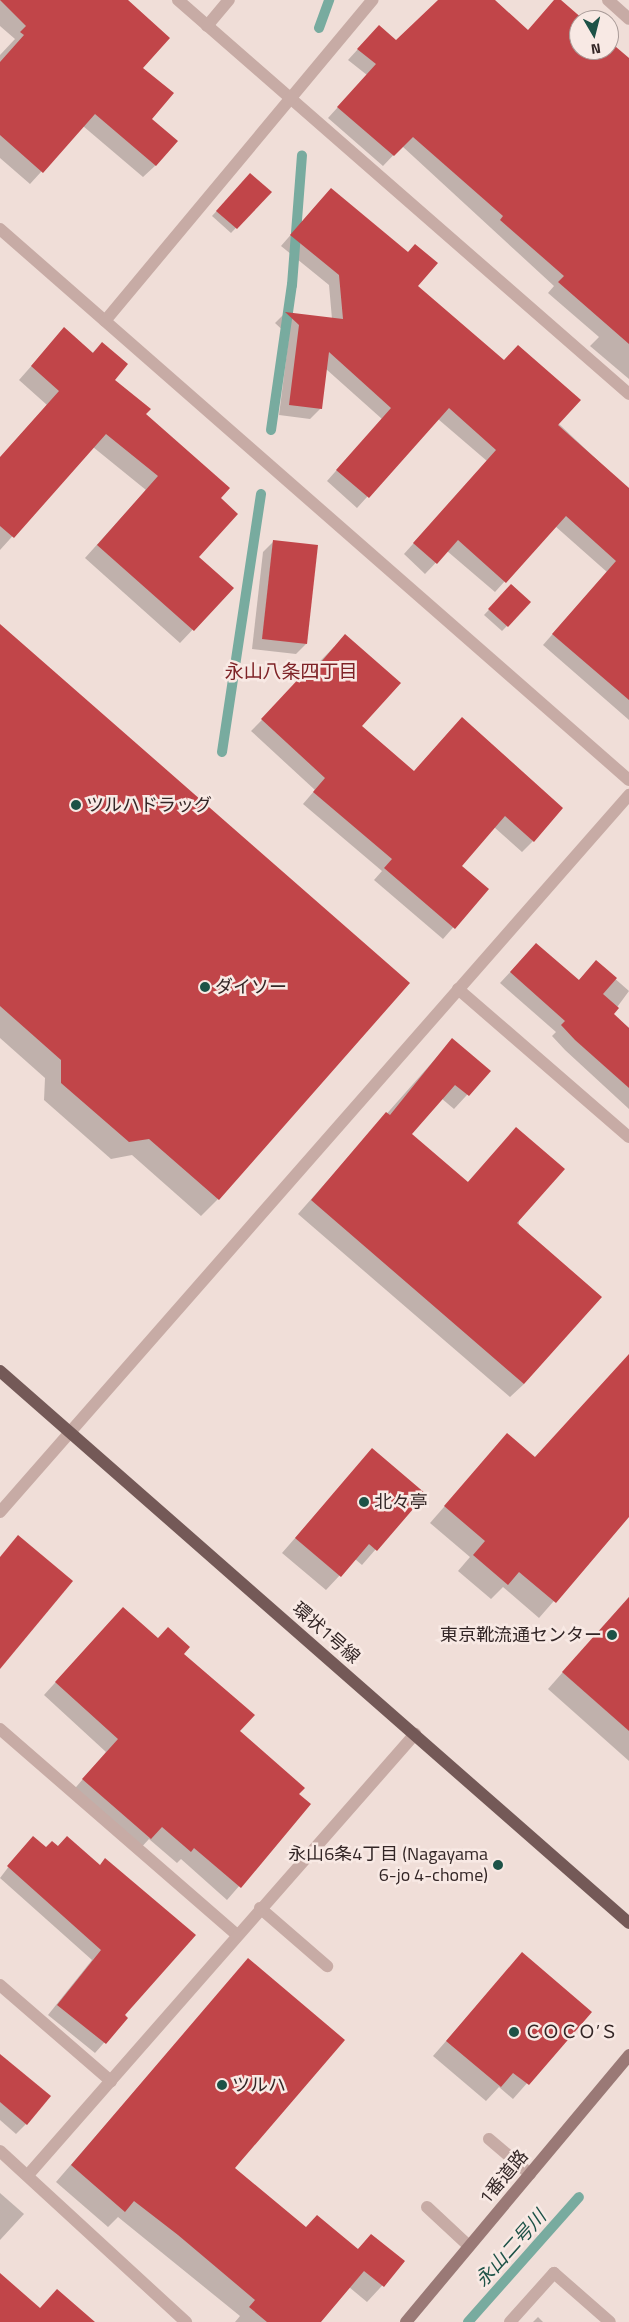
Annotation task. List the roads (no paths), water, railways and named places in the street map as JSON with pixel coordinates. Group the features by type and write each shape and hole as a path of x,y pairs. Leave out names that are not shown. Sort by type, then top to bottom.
{"main road":[{"name":"環状1号線","path":"0,1371 629,1923"}],"street":[{"path":"178,0 629,394"},
{"path":"207,26 229,0"},
{"path":"105,321 293,100 372,0"},
{"path":"608,0 629,19"},
{"path":"0,229 629,780"},
{"path":"0,1512 68,1431 629,795"},
{"path":"458,989 629,1137"},
{"path":"0,1729 236,1934"},
{"path":"28,2175 236,1934 415,1734"},
{"path":"260,1908 327,1966"},
{"path":"0,1985 111,2081"},
{"name":"1番道路","path":"406,2322 629,2055"},
{"path":"489,2139 530,2174"},
{"path":"0,2151 186,2322"},
{"path":"427,2207 469,2246"},
{"path":"510,2322 554,2272 610,2322"}],"waterway":[{"path":"319,28 329,0"},
{"path":"271,430 292,285 302,155"},
{"path":"222,752 261,494"},
{"name":"永山二号川","path":"468,2322 579,2197"}],"place":[{"name":"ツルハドラッグ","path":"76,805"},
{"name":"ダイソー","path":"205,987"},
{"name":"北々亭","path":"364,1502"},
{"name":"東京靴流通センター","path":"612,1635"},
{"name":"永山6条4丁目 (Nagayama 6-jo 4-chome)","path":"498,1865"},
{"name":"ＣＯＣＯ’Ｓ","path":"514,2032"},
{"name":"ツルハ","path":"222,2085"}],"district":[{"name":"永山八条四丁目","path":"291,671"}]}
